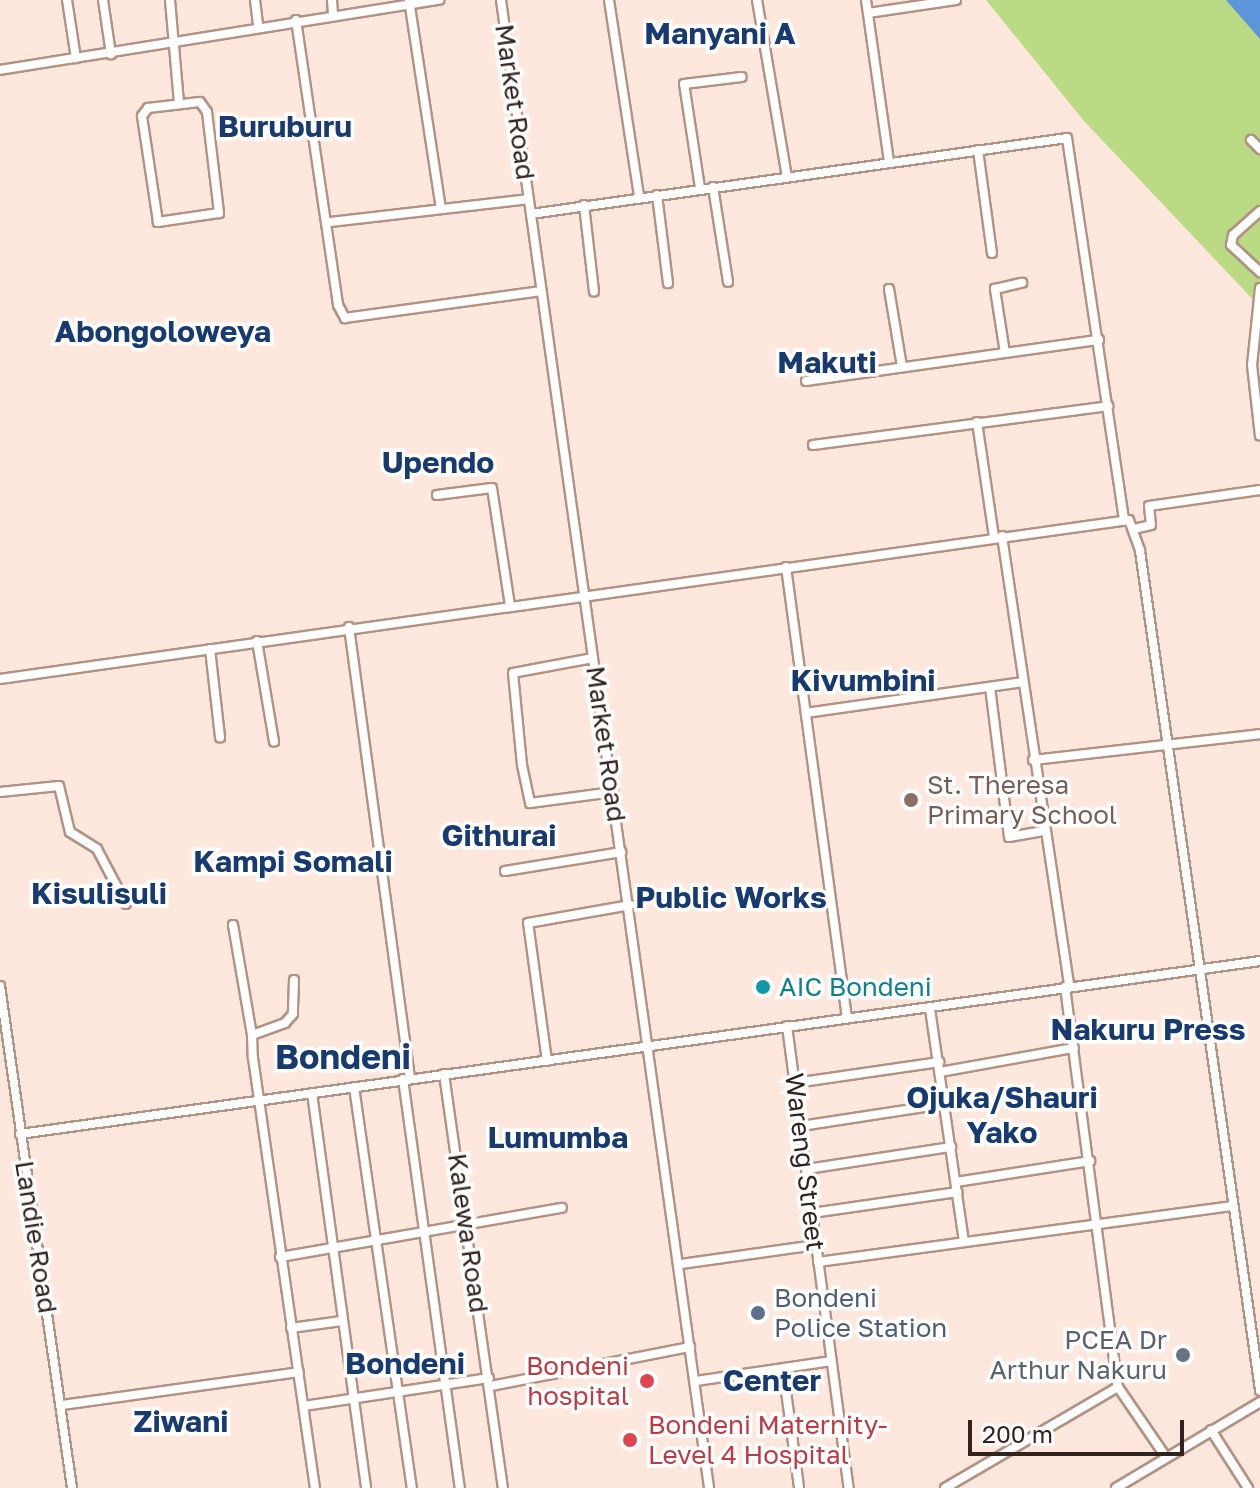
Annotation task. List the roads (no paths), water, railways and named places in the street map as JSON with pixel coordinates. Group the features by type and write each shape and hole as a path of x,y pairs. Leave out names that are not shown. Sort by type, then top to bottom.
{"street":[{"path":"67,0 76,58"},
{"path":"103,0 111,54"},
{"path":"170,0 179,103"},
{"path":"255,0 258,25"},
{"path":"332,0 333,14"},
{"path":"0,70 176,43 258,25 439,0"},
{"name":"Market Road","path":"501,0 584,596 651,1044 709,1488"},
{"path":"609,0 639,197"},
{"path":"757,0 787,177"},
{"path":"866,0 889,162"},
{"path":"868,13 956,0"},
{"path":"410,2 441,209"},
{"path":"296,20 330,222 338,305 345,318 541,291"},
{"path":"700,188 684,84 742,77"},
{"path":"179,103 205,105 220,207 215,215 164,224 155,217 142,116 148,108 179,103"},
{"path":"531,214 1067,138 1124,521"},
{"path":"1251,140 1260,149"},
{"path":"978,150 992,253"},
{"path":"713,187 728,282"},
{"path":"657,195 668,283"},
{"path":"330,222 528,199"},
{"path":"584,205 594,291"},
{"path":"1260,211 1233,235 1231,245 1260,272"},
{"path":"1005,353 995,289 1022,283"},
{"path":"1260,288 1252,365 1260,436"},
{"path":"889,289 902,367"},
{"path":"806,381 1099,340"},
{"path":"813,445 1108,406"},
{"path":"977,422 1023,682 1067,987 1118,1387 1166,1457"},
{"path":"437,495 492,488 510,605"},
{"path":"1260,490 1149,506 1143,526 1173,743 1199,970 1260,1390"},
{"path":"0,679 998,537 1124,521 1143,526"},
{"path":"786,567 847,1017"},
{"path":"349,627 407,1079 423,1233 460,1488"},
{"path":"257,641 274,742"},
{"path":"210,649 220,737"},
{"path":"593,658 513,673 522,765 530,803 613,792"},
{"path":"806,713 1023,682"},
{"path":"990,687 1009,837 1044,831"},
{"path":"1033,760 1260,734"},
{"path":"0,792 59,786 70,832 97,849 126,904"},
{"path":"505,871 621,852"},
{"path":"547,1061 528,923 630,905"},
{"path":"233,925 252,1035 258,1101 315,1488"},
{"path":"20,1134 1260,961"},
{"path":"252,1035 285,1023 293,1014 294,980"},
{"name":"Landie Road","path":"0,986 72,1488"},
{"path":"930,1009 964,1242"},
{"name":"Wareng Street","path":"787,1026 849,1488"},
{"path":"795,1083 1074,1048"},
{"name":"Kalewa Road","path":"444,1074 503,1488"},
{"path":"354,1087 412,1488"},
{"path":"312,1093 366,1488"},
{"path":"801,1126 945,1104"},
{"path":"807,1169 951,1147"},
{"path":"812,1213 1090,1161"},
{"path":"818,1262 1231,1206"},
{"path":"280,1257 562,1208"},
{"path":"681,1264 816,1245"},
{"path":"291,1328 342,1321"},
{"path":"304,1406 444,1385 490,1382 690,1347"},
{"path":"696,1381 832,1361"},
{"path":"783,1369 799,1488"},
{"path":"62,1405 299,1372"},
{"path":"945,1488 1118,1387"},
{"path":"1116,1488 1260,1402"},
{"path":"1211,1430 1248,1488"}],"water":[{"path":"1226,0 1260,0 1260,39"}],"waterway":[{"path":"255,653 257,663"}],"place":[{"name":"St. Theresa Primary School","path":"911,800"},
{"name":"AIC Bondeni","path":"763,987"},
{"name":"Bondeni Police Station","path":"758,1313"},
{"name":"PCEA Dr Arthur Nakuru","path":"1183,1355"},
{"name":"Bondeni hospital","path":"647,1381"},
{"name":"Bondeni Maternity- Level 4 Hospital","path":"630,1440"}],"district":[{"name":"Manyani A","path":"720,33"},
{"name":"Buruburu","path":"285,126"},
{"name":"Abongoloweya","path":"163,331"},
{"name":"Makuti","path":"827,362"},
{"name":"Upendo","path":"438,462"},
{"name":"Kivumbini","path":"863,680"},
{"name":"Githurai","path":"499,835"},
{"name":"Kampi Somali","path":"293,861"},
{"name":"Kisulisuli","path":"99,893"},
{"name":"Public Works","path":"731,897"},
{"name":"Nakuru Press","path":"1148,1029"},
{"name":"Bondeni","path":"343,1057"},
{"name":"Ojuka/Shauri Yako","path":"1002,1114"},
{"name":"Lumumba","path":"558,1137"},
{"name":"Bondeni","path":"405,1363"},
{"name":"Center","path":"772,1380"},
{"name":"Ziwani","path":"181,1421"}]}
